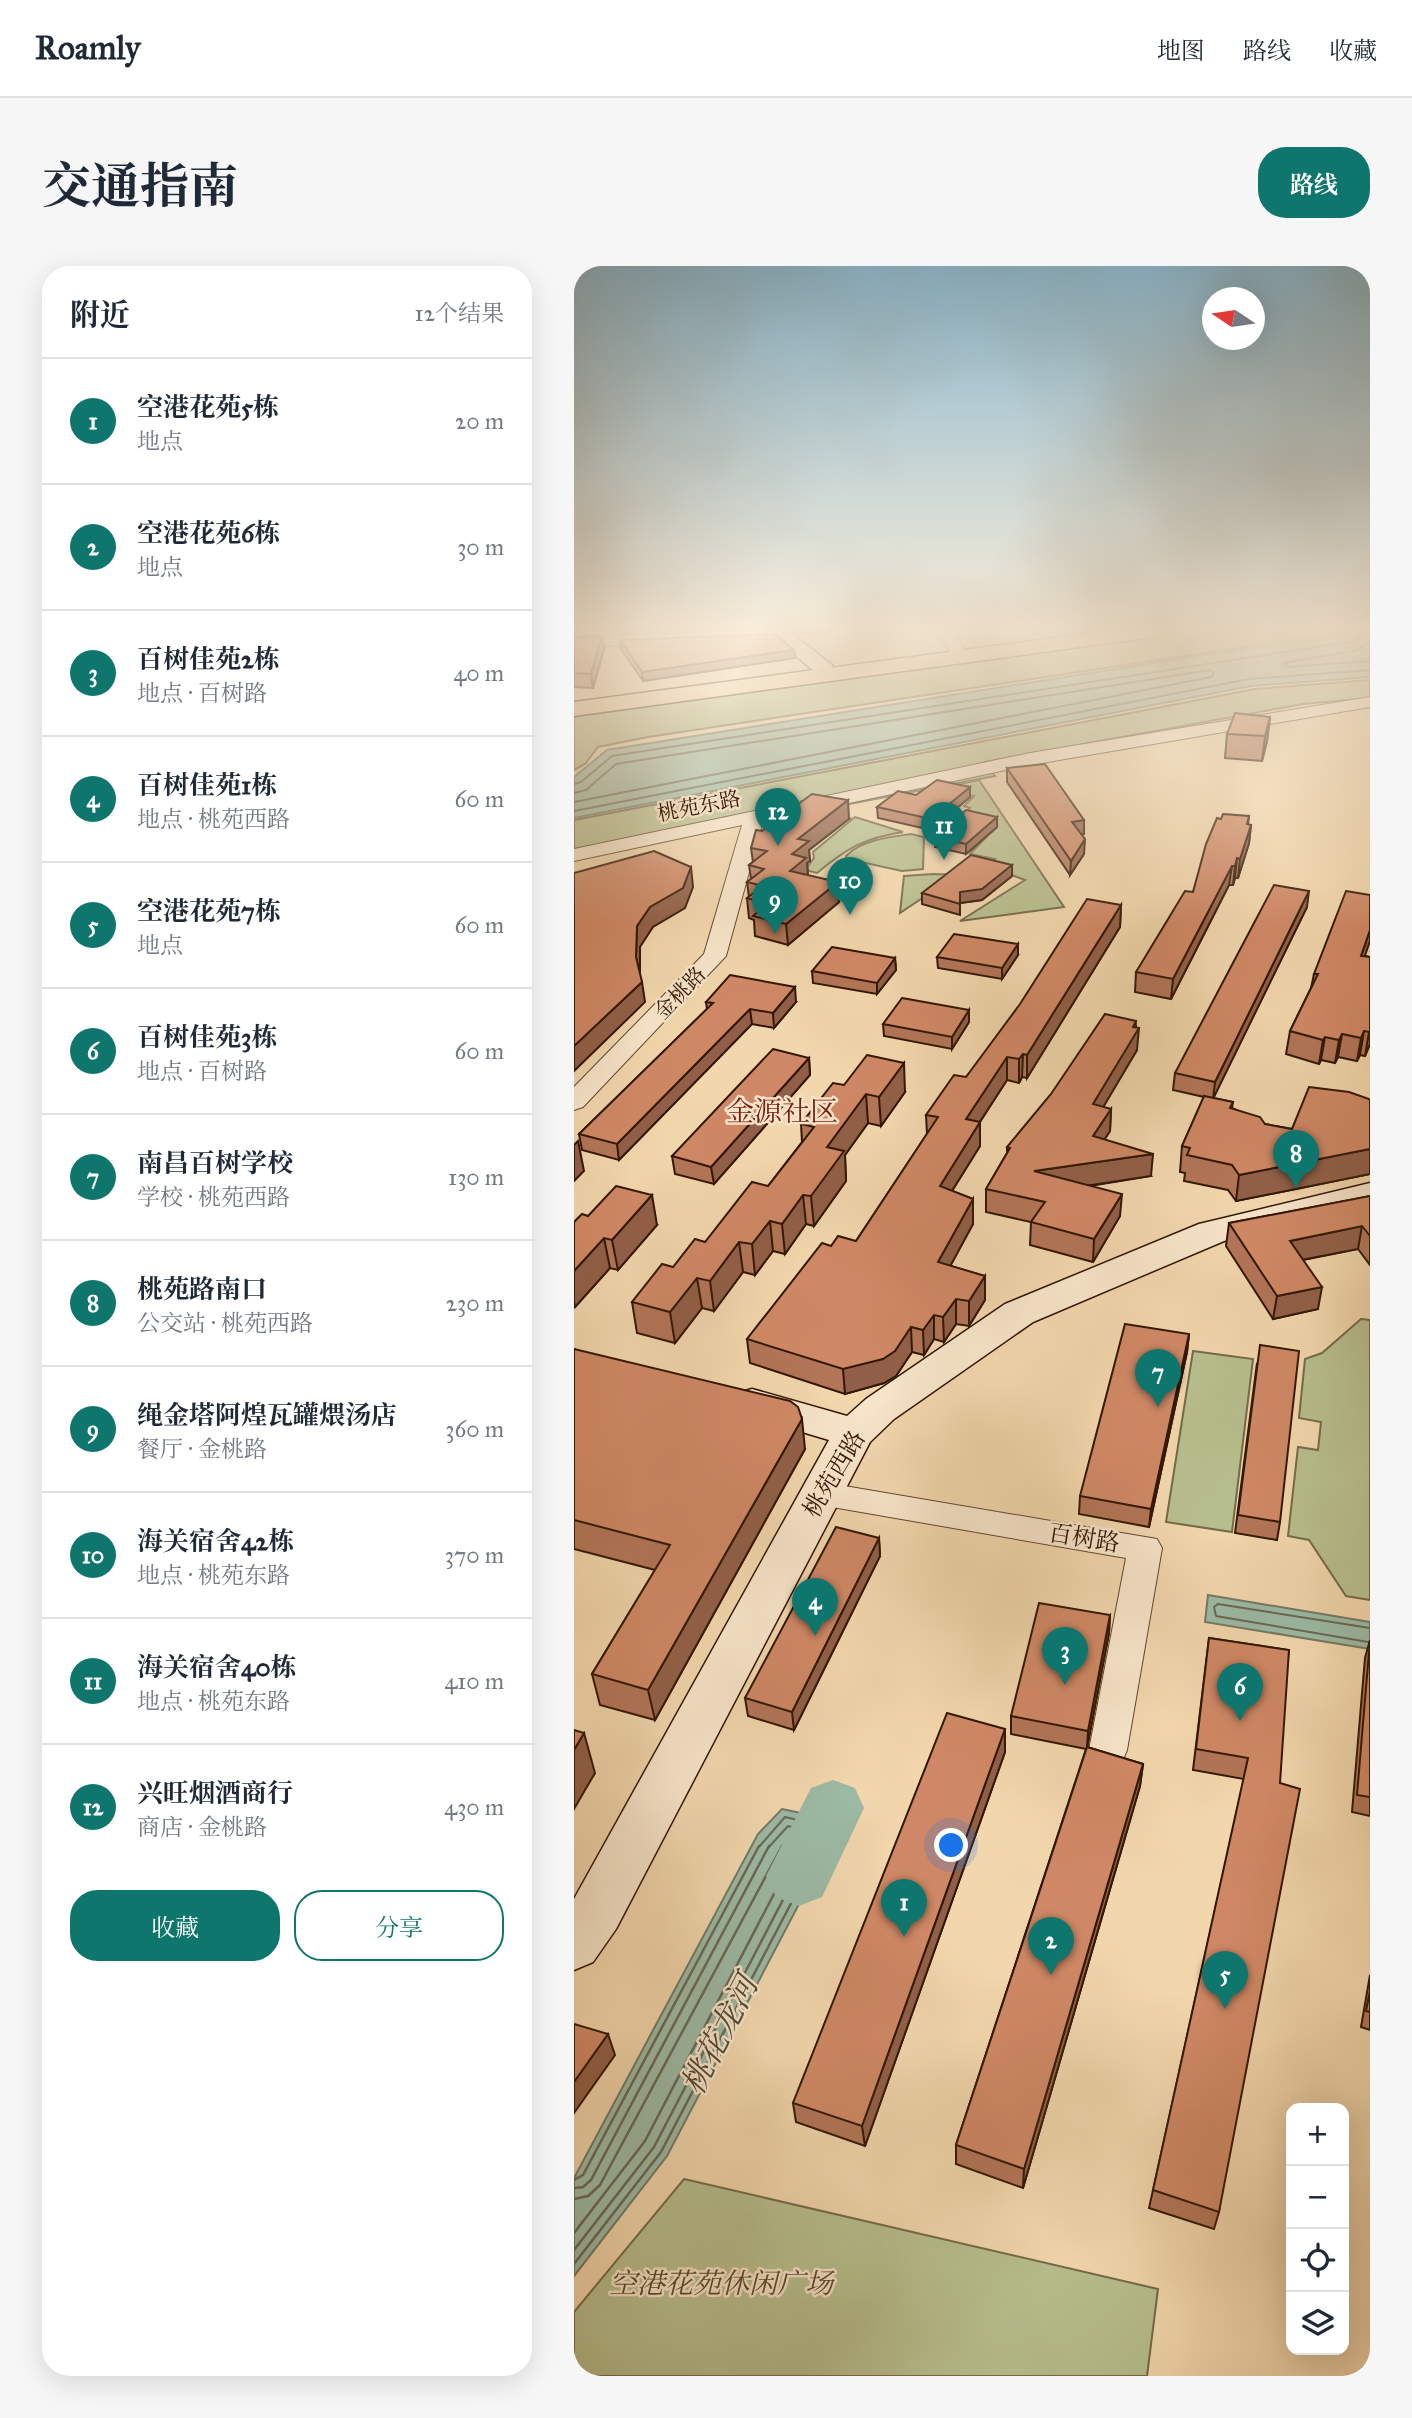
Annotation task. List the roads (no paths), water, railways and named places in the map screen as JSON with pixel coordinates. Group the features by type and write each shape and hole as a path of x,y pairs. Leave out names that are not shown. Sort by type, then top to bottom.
{"street":[{"name":"桃苑东路","path":"574,855 1030,759 1206,729"},
{"name":"金桃路","path":"574,1102 715,956 754,819"},
{"name":"桃苑西路","path":"574,1944 597,1911 854,1433 880,1409 1019,1313 1212,1232 1370,1194"},
{"path":"712,1391 854,1433"},
{"name":"百树路","path":"821,1494 1144,1548 1108,1750"}],"water":[{"path":"736,729 1028,729 574,818 574,777 607,750"},
{"path":"1208,1595 1370,1622 1370,1649 1205,1622"},
{"path":"782,1809 842,1822 667,2156 574,2276 574,2178 758,1834"}],"waterway":[{"name":"桃花龙河","path":"799,1876 833,1808"}],"place":[{"name":"兴旺烟酒商行","path":"778,846"},
{"name":"海关宿舍40栋","path":"944,860"},
{"name":"海关宿舍42栋","path":"850,915"},
{"name":"绳金塔阿煌瓦罐煨汤店","path":"775,934"},
{"name":"桃苑路南口","path":"1296,1188"},
{"name":"南昌百树学校","path":"1158,1407"},
{"name":"百树佳苑1栋","path":"815,1636"},
{"name":"百树佳苑2栋","path":"1065,1685"},
{"name":"百树佳苑3栋","path":"1240,1721"},
{"name":"空港花苑5栋","path":"904,1937"},
{"name":"空港花苑6栋","path":"1051,1975"},
{"name":"空港花苑7栋","path":"1225,2009"}],"district":[{"name":"金源社区","path":"782,1111"}],"park label":[{"name":"空港花苑休闲广场","path":"721,2283"}]}
